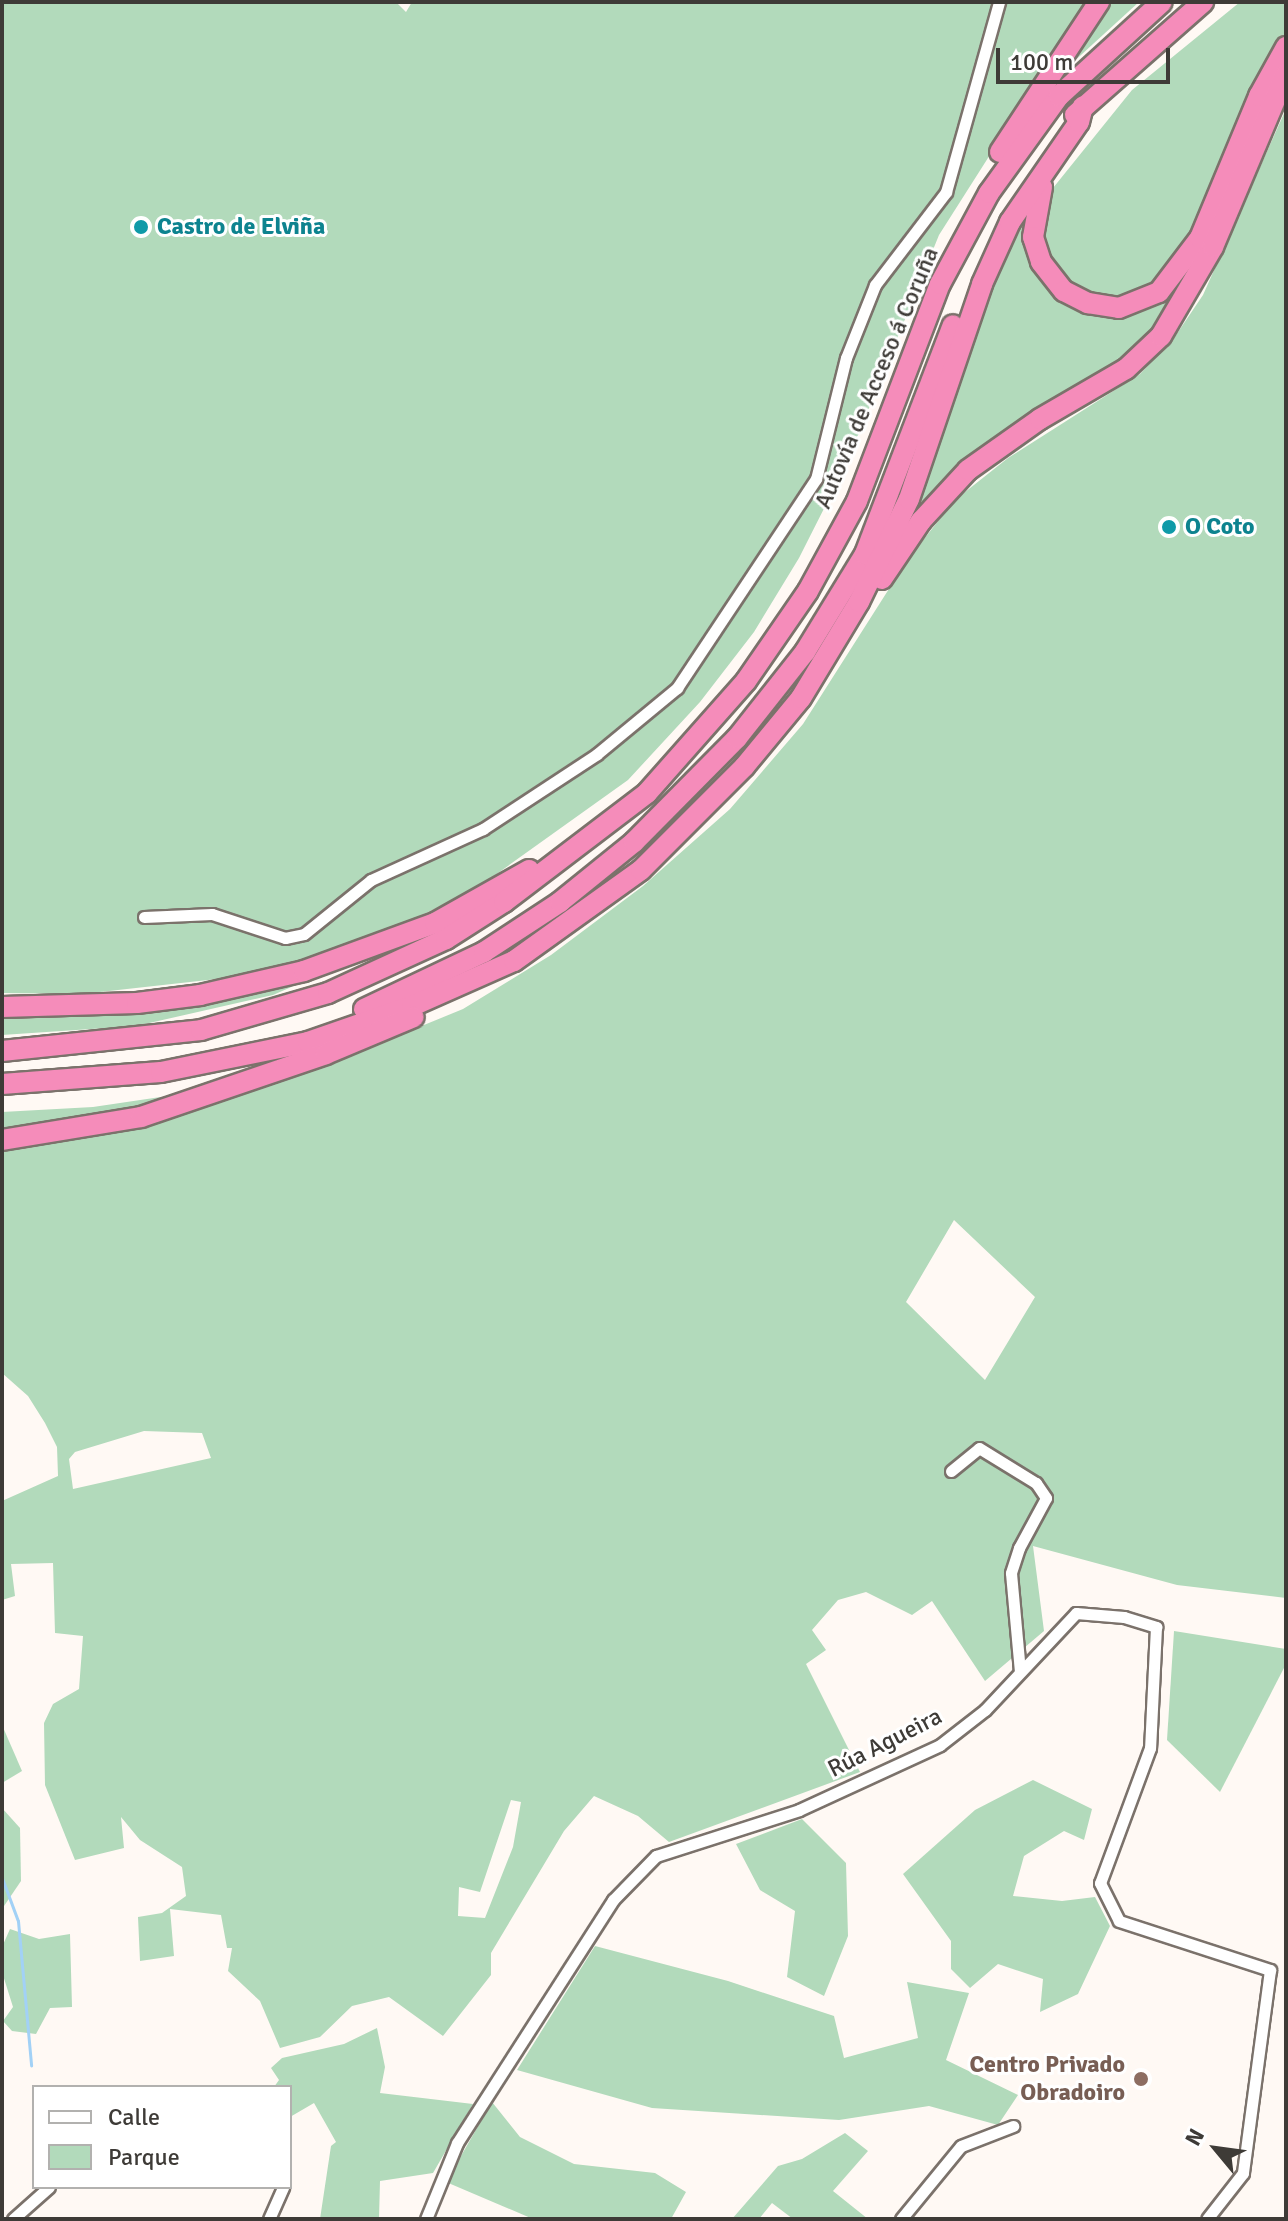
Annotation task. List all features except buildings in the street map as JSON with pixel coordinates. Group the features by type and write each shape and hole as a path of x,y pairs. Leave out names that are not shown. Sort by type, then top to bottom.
{"highway":[{"path":"940,284 946,247 967,205 1099,2"},
{"name":"Autovía de Acceso á Coruña","path":"2,1051 201,1030 328,993 446,939 493,910 584,846 647,793 746,681 808,591 857,501 940,284 1022,143 1094,59 1162,2"},
{"name":"Autovía de Acceso á Coruña","path":"213,1062 404,993 484,952 560,902 634,842 737,738 805,652 865,554 966,291 1029,172 1083,106 1138,54 1203,2"},
{"path":"1138,54 1120,86 1054,165 1034,211 1033,237 1052,279 1088,303 1119,308 1159,292 1189,258 1286,47"},
{"path":"801,698 944,494 1001,445 1126,369 1161,336 1213,247 1286,74"},
{"name":"Autovía de Acceso á Coruña","path":"2,1084 161,1072 308,1042 412,1006 514,961 641,870 744,767 801,698 859,602 909,499 982,284 1010,222 1079,122 1083,106"},
{"path":"2,1007 70,1008 200,995 348,958 478,900 647,793"},
{"path":"2,1140 141,1117 231,1089 392,1028 456,998 514,961"}],"street":[{"path":"144,917 212,914 285,938 304,934 371,880 483,829 597,754 677,688 816,479 846,358 875,285 946,192 999,2"},
{"path":"951,1471 979,1448 1036,1483 1046,1498 1019,1548 1011,1573 1020,1672"},
{"name":"Rúa Agueira","path":"426,2219 457,2143 613,1900 656,1856 799,1810 940,1745 985,1710 1076,1613 1124,1617 1156,1627 1150,1748 1100,1883 1119,1921 1270,1970 1243,2173 1207,2219"},
{"path":"901,2219 961,2146 1013,2126"},
{"path":"13,2219 47,2189"},
{"path":"269,2219 282,2189"}],"green space":[{"path":"2,2 396,2 406,12 412,2 1087,2 939,235 846,465 799,558 754,632 700,702 628,780 477,888 408,922 301,960 217,979 82,994 2,993"},
{"path":"1106,2 1139,2 1058,76"},
{"path":"1240,2 1286,2 1286,34 1274,49 1187,247 1155,286 1115,299 1092,296 1057,271 1046,252 1042,237 1053,188 1132,90"},
{"path":"1286,109 1286,1598 1177,1585 1033,1546 1044,1631 985,1681 932,1601 912,1615 866,1592 838,1600 812,1630 826,1650 806,1664 860,1772 669,1842 638,1816 594,1796 564,1831 491,1953 491,1975 443,2036 389,1997 352,2006 320,2037 280,2048 260,2001 228,1971 232,1948 227,1948 221,1915 170,1909 174,1956 140,1961 138,1917 162,1913 186,1896 182,1867 140,1840 121,1817 124,1848 75,1860 45,1785 44,1723 53,1704 79,1689 83,1636 55,1633 53,1563 11,1564 15,1596 2,1600 2,1501 58,1476 57,1447 45,1423 28,1396 2,1373 2,1147 164,1120 341,1059 463,1009 551,955 643,886 730,809 803,724 908,559 955,500 1008,458 1140,374 1174,338 1203,295","holes":["954,1220 1035,1297 985,1380 906,1302","144,1431 202,1433 211,1458 73,1489 69,1459 75,1452","511,1800 521,1802 513,1847 485,1918 458,1916 459,1887 480,1892"]},
{"path":"1030,204 1041,278 1125,315 1163,300 1179,287 1172,306 1150,333 1096,378 1009,427 966,460 906,523 987,300"},
{"path":"335,968 273,995 136,1026 2,1035 2,1015 152,1011"},
{"path":"201,1091 133,1111 2,1131 2,1112 93,1107"},
{"path":"1174,1631 1286,1649 1286,1664 1220,1792 1167,1740"},
{"path":"2,1725 22,1771 2,1783"},
{"path":"1033,1780 1092,1809 1084,1840 1064,1831 1024,1856 1013,1896 1062,1901 1095,1897 1110,1926 1078,1994 1040,2012 1043,1979 998,1964 970,1988 951,1969 951,1941 903,1874 975,1810"},
{"path":"2,1808 20,1828 21,1881 2,1909"},
{"path":"802,1819 846,1863 848,1936 824,1996 787,1977 795,1911 760,1890 736,1844"},
{"path":"10,1929 39,1939 70,1934 72,2007 50,2008 36,2034 12,2031 3,2021 13,2007 2,1972 2,1947"},
{"path":"595,1946 728,1981 834,2016 844,2058 918,2038 907,1982 969,1993 946,2060 1018,2095 998,2125 929,2106 839,2120 652,2108 517,2070"},
{"path":"377,2028 385,2067 380,2093 473,2104 433,2173 380,2181 379,2219 320,2219 331,2146 336,2142 314,2103 292,2116 292,2085 275,2085 279,2080 271,2068 282,2058 344,2044"},
{"path":"492,2102 520,2137 574,2164 655,2173 686,2192 671,2219 533,2219 446,2182"},
{"path":"845,2133 868,2151 833,2191 868,2219 793,2219 772,2203 759,2219 732,2219 778,2166 802,2159"}],"waterway":[{"path":"2,1878 18,1921 31,2065"}],"place":[{"name":"Castro de Elviña","path":"141,227"},
{"name":"O Coto","path":"1169,527"},
{"name":"Centro Privado Obradoiro","path":"1141,2079"}]}
